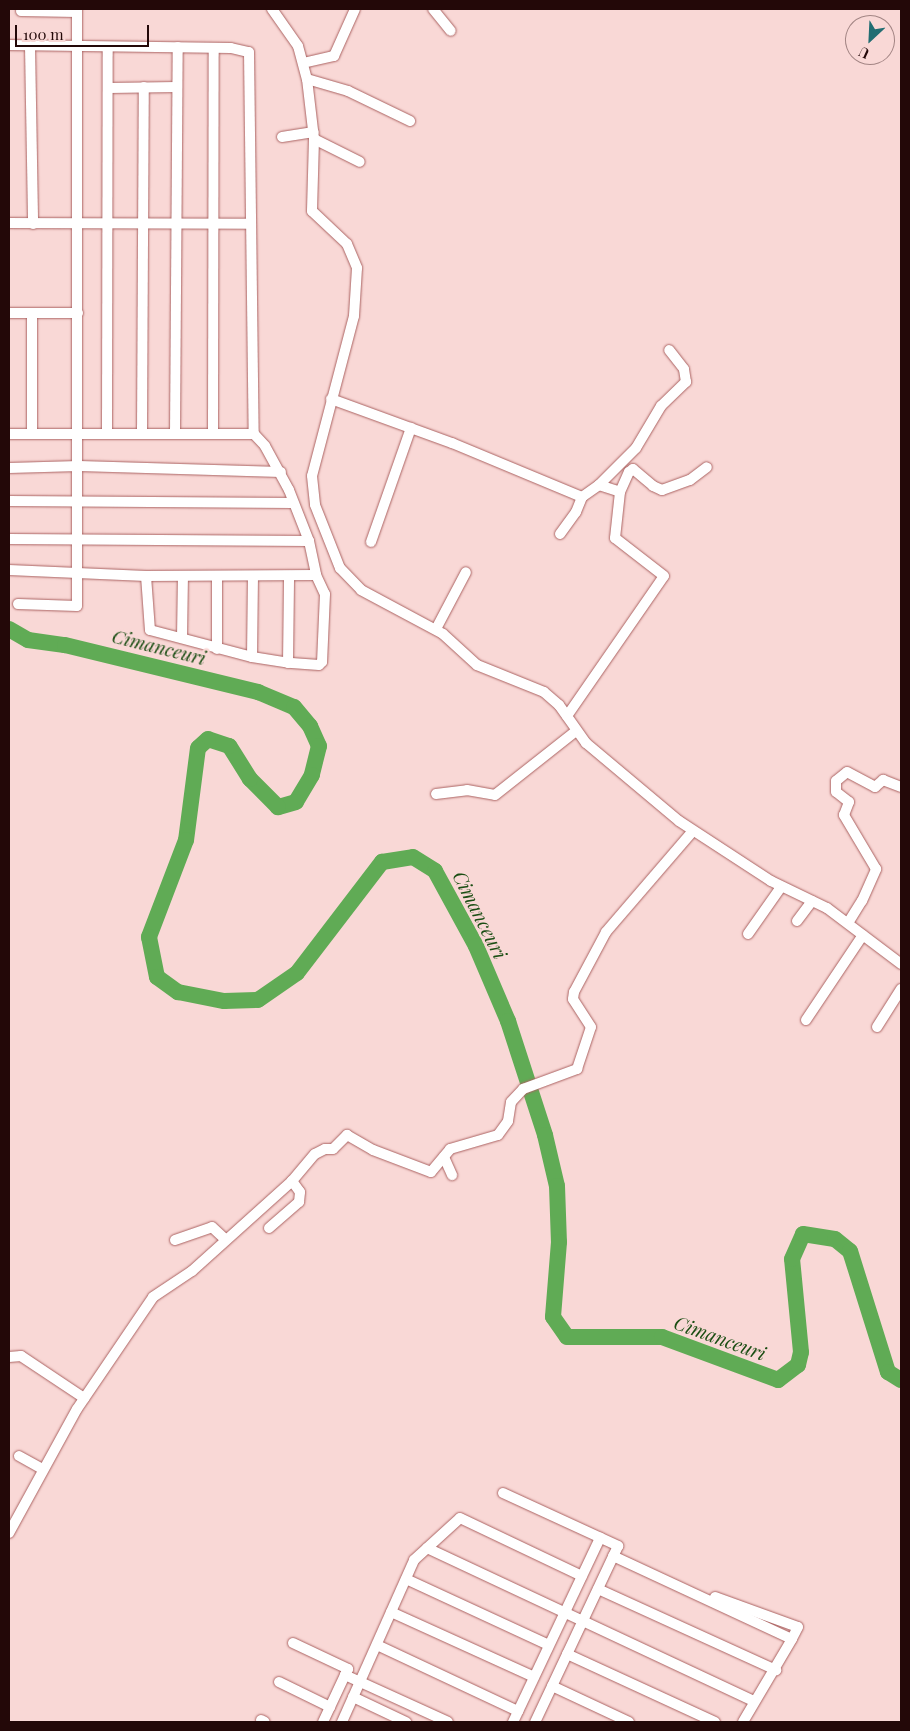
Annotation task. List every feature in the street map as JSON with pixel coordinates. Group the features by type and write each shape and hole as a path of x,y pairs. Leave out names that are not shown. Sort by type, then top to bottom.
{"street":[{"path":"272,9 298,46 307,79 314,136 312,211 347,244 357,268 354,316 312,476 315,505 325,535 340,568 353,584 436,629 477,666 535,687 550,697 568,716 576,731 603,759 693,831 781,887 812,901 848,923 901,964"},
{"path":"303,63 334,56 355,9"},
{"path":"433,9 451,31"},
{"path":"18,604 76,607 79,574 78,313 75,224 79,141 77,10 21,11"},
{"path":"9,44 108,48 241,48 249,52 254,434 281,472 309,541 316,575 324,594 322,662 319,665 288,663 252,657 149,629 146,576"},
{"path":"30,46 33,224"},
{"path":"175,434 178,47"},
{"path":"107,433 110,225 108,48"},
{"path":"213,433 212,224 214,48"},
{"path":"307,79 348,90 410,121"},
{"path":"142,433 144,87"},
{"path":"109,88 178,87"},
{"path":"282,137 314,136 360,162"},
{"path":"9,224 250,224"},
{"path":"9,313 78,313"},
{"path":"32,313 32,434"},
{"path":"560,534 574,516 582,497 599,485 636,448 661,406 686,382 684,369 669,350"},
{"path":"331,399 411,428 582,497"},
{"path":"371,542 411,428"},
{"path":"9,434 254,434"},
{"path":"9,468 78,466 281,472"},
{"path":"568,716 664,576 614,538 620,492 632,470 662,490 690,480 707,467"},
{"path":"599,485 620,492"},
{"path":"9,500 293,503"},
{"path":"9,539 309,541"},
{"path":"9,570 146,576 253,577 316,575"},
{"path":"436,629 466,572"},
{"path":"182,638 183,576"},
{"path":"217,576 217,649"},
{"path":"288,663 289,576"},
{"path":"252,657 253,577"},
{"path":"436,794 467,790 496,795 576,731"},
{"path":"848,923 862,901 876,869 844,815 849,802 836,792 836,781 847,772 875,787 883,780 901,787"},
{"path":"9,1533 42,1469 84,1398 153,1297 192,1271 225,1239 292,1181 315,1154 325,1149 333,1149 347,1135 428,1172 437,1168 450,1149 498,1136 508,1121 511,1102 522,1089 536,1082 574,1072 579,1066 591,1027 573,999 574,992 606,932 693,831"},
{"path":"748,934 781,887"},
{"path":"797,921 812,901"},
{"path":"806,1020 863,935"},
{"path":"877,1027 901,989"},
{"path":"444,1158 452,1175"},
{"path":"270,1228 299,1202 300,1192 292,1181"},
{"path":"175,1240 212,1227 225,1239"},
{"path":"9,1357 21,1356 84,1398"},
{"path":"19,1456 42,1469"},
{"path":"503,1493 618,1546 552,1686 539,1721"},
{"path":"342,1722 414,1560 460,1518 582,1576"},
{"path":"512,1722 600,1538"},
{"path":"427,1548 754,1701"},
{"path":"613,1556 792,1639 776,1670 754,1701 744,1722"},
{"path":"406,1579 549,1645"},
{"path":"598,1589 776,1670"},
{"path":"392,1612 534,1678"},
{"path":"293,1643 348,1669 323,1722"},
{"path":"377,1645 518,1711"},
{"path":"567,1654 715,1722"},
{"path":"345,1675 448,1722"},
{"path":"279,1682 330,1707"},
{"path":"552,1686 629,1722"},
{"path":"354,1697 406,1722"}],"waterway":[{"name":"Cimanceuri","path":"9,629 28,640 65,645 258,692 294,707 310,726 319,746 312,775 296,802 278,807 250,779 229,746 208,739 198,748 186,840 149,937 157,977 178,992 224,1001 258,1000 297,973 382,862 413,857 435,871 476,946 508,1021 545,1135 557,1186 559,1242 553,1317 567,1337 662,1337 778,1380 798,1365 801,1352 792,1259 803,1234 835,1239 850,1251 888,1372 901,1380"}]}
